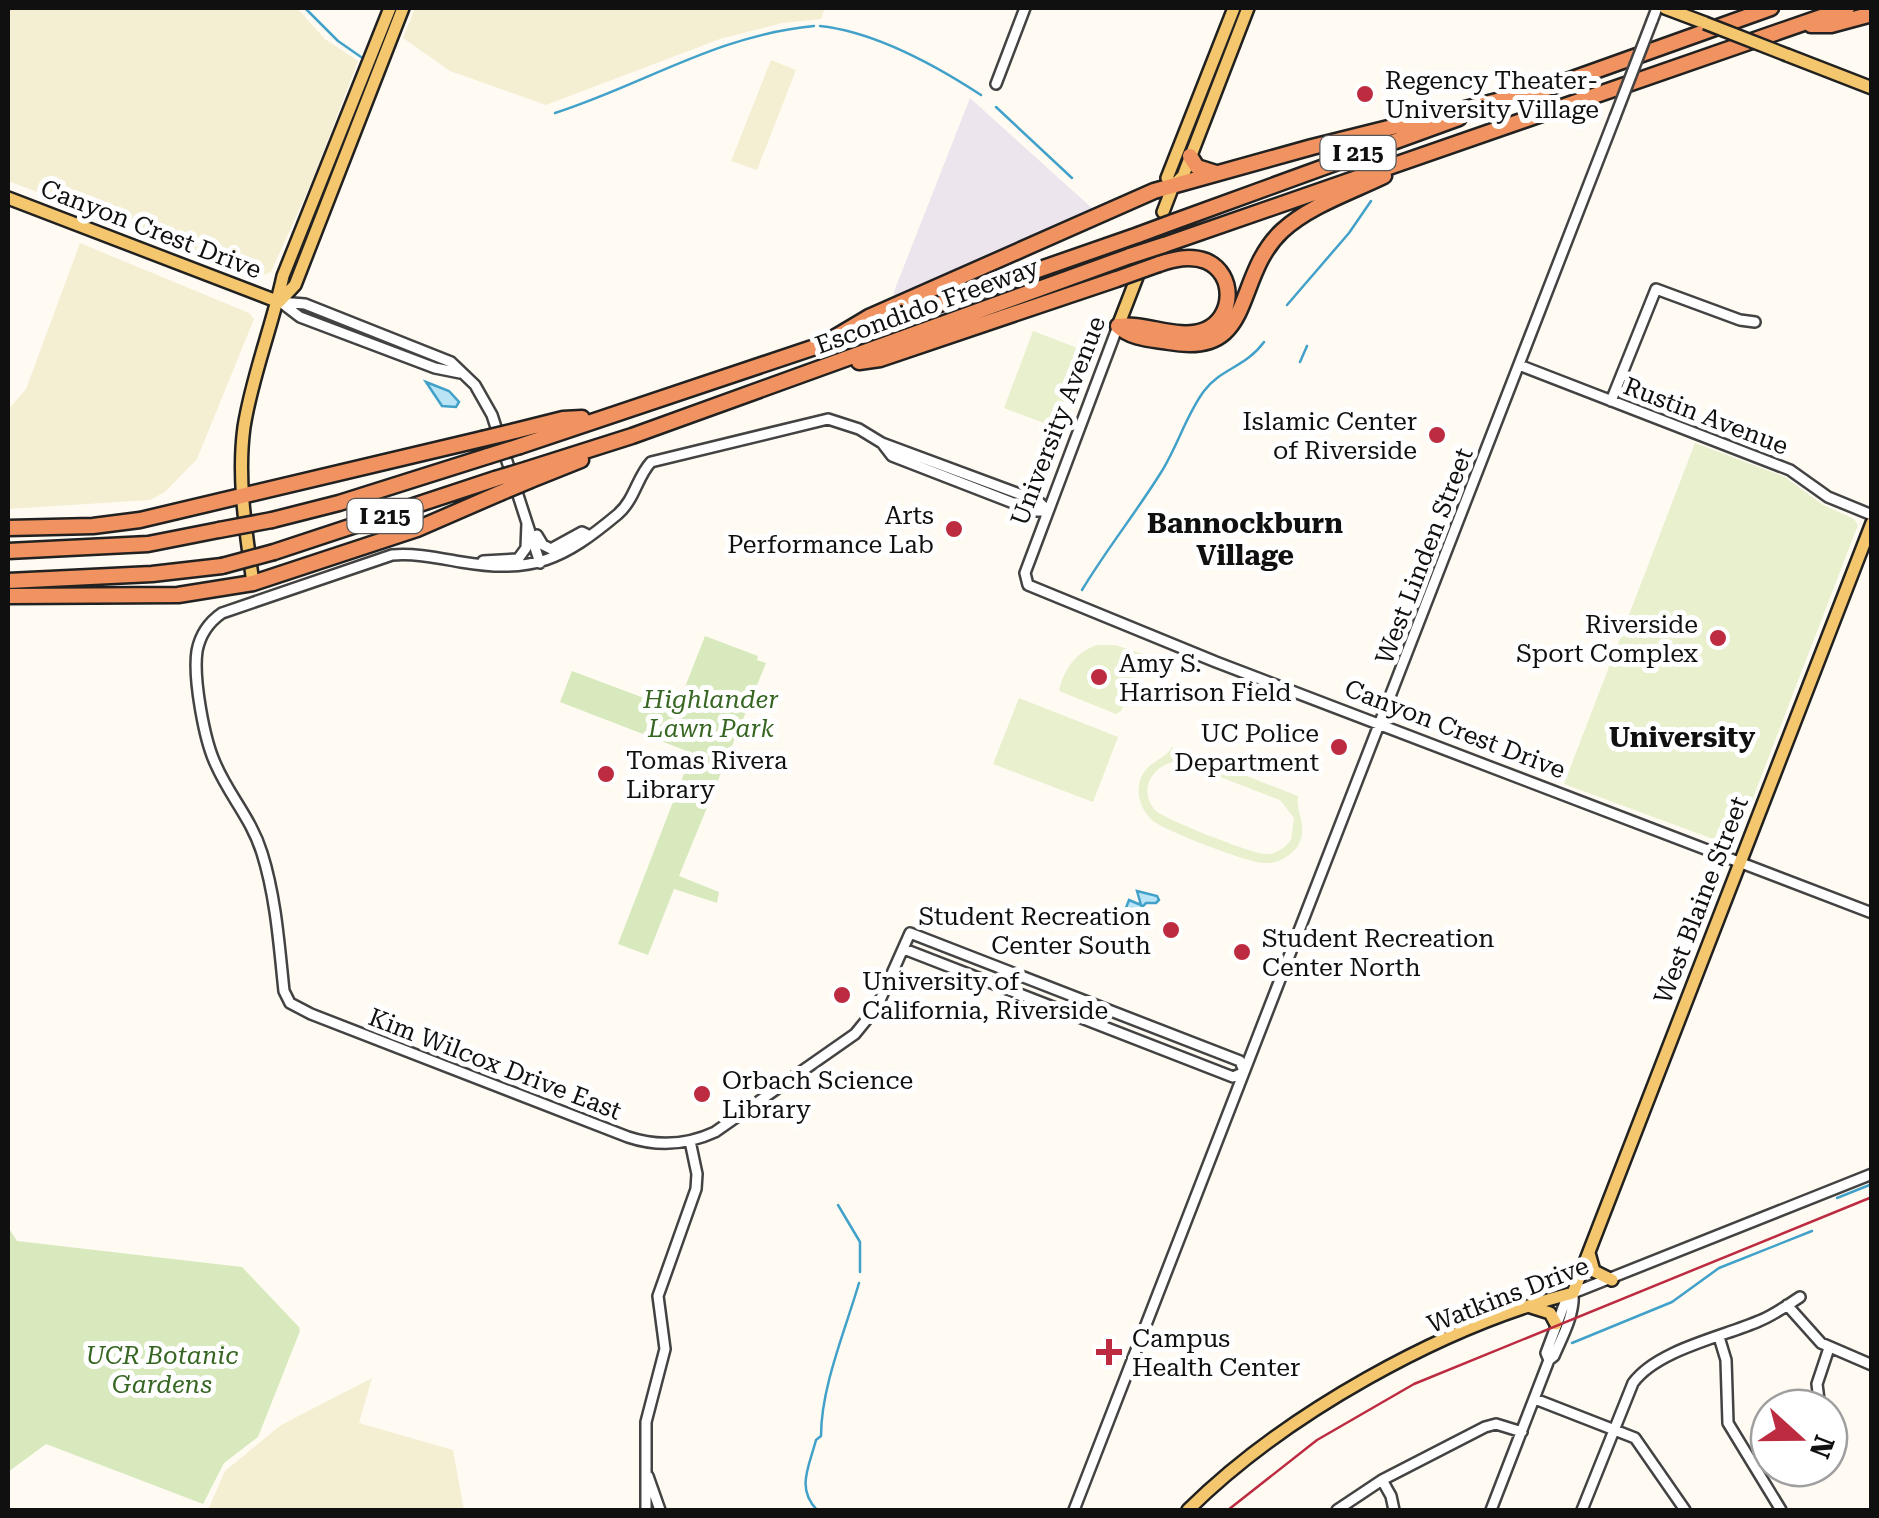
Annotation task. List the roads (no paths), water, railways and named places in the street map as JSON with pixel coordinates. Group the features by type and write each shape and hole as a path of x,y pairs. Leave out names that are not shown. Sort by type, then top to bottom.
{"highway":[{"name":"Escondido Freeway","path":"8,551 148,544 340,503 488,456 518,438 597,418 822,345 1138,236 1168,217 1771,8"},
{"name":"Escondido Freeway","path":"8,581 152,574 222,566 497,486 1130,256 1847,8"},
{"path":"1795,26 1830,25 1872,14"},
{"path":"822,345 869,317 1127,202 1216,174 1544,89"},
{"path":"1118,326 1128,335 1188,346 1215,340 1232,326 1255,267 1286,228 1308,213 1438,149"},
{"path":"1190,156 1196,167 1216,174"},
{"path":"829,366 880,359 1159,264 1193,258 1212,265 1226,283 1225,310 1218,322 1197,332 1133,324 1118,326"},
{"path":"8,528 93,526 140,520 482,438 518,438"},
{"path":"8,596 178,595 252,583 417,528 497,486"}],"main road":[{"path":"252,583 242,493 244,428 260,360 280,302 283,276 390,8"},
{"path":"280,302 295,285 403,8"},
{"path":"1173,186 1168,178 1234,8"},
{"path":"1168,217 1173,186 1183,176 1248,8"},
{"path":"1671,10 1872,88"},
{"name":"Canyon Crest Drive","path":"10,203 280,302"},
{"name":"University Avenue","path":"1118,326 1137,277"},
{"name":"West Blaine Street","path":"1573,1293 1872,519"},
{"path":"1589,1253 1594,1270 1612,1280"},
{"name":"Watkins Drive","path":"1188,1510 1270,1442 1365,1380 1468,1331 1573,1293"},
{"path":"1531,1306 1550,1313 1556,1324"}],"street":[{"path":"996,84 1025,8"},
{"name":"West Linden Street","path":"1074,1510 1657,8"},
{"path":"1611,400 1656,289 1740,320 1756,322"},
{"name":"Canyon Crest Drive","path":"280,302 304,304 452,362 475,385 486,401 540,563"},
{"name":"University Avenue","path":"1025,582 1025,573 1118,326"},
{"name":"Rustin Avenue","path":"1519,365 1790,470 1828,498 1872,519"},
{"path":"464,562 510,568 540,563 588,535 627,504 647,466 660,458 828,419 1038,501 1048,511"},
{"path":"528,520 540,542 549,548 582,532 588,535"},
{"path":"464,562 518,559 526,548 528,520"},
{"name":"Kim Wilcox Drive East","path":"464,562 418,554 392,555 230,608 208,626 197,651 209,745 223,779 250,819 262,855 274,903 284,991 290,1002 311,1014 628,1137 660,1144 690,1141"},
{"name":"Canyon Crest Drive","path":"1025,582 1110,620 1872,913"},
{"path":"1848,920 1854,906"},
{"path":"646,1510 646,1422 665,1350 658,1296 696,1189 690,1141 722,1128 847,1042 876,1007 910,933 1240,1061 1244,1072 1233,1077 904,949"},
{"name":"Watkins Drive","path":"1573,1293 1872,1174"},
{"name":"West Blaine Street","path":"1550,1360 1546,1353 1564,1304 1573,1293"},
{"name":"West Blaine Street","path":"1491,1510 1574,1305 1573,1293"},
{"path":"1582,1510 1613,1428 1641,1372 1661,1359 1771,1316 1800,1297"},
{"path":"1787,1305 1808,1331 1829,1348 1872,1364"},
{"path":"1719,1337 1727,1368 1728,1423 1781,1510"},
{"path":"1818,1388 1829,1348"},
{"path":"1535,1399 1640,1442 1685,1510"},
{"path":"1337,1510 1382,1480 1485,1427 1496,1424 1522,1432"},
{"path":"648,1474 660,1510"},
{"path":"1382,1480 1394,1510"}],"water":[{"path":"426,382 449,391 459,402 456,407 442,406"},
{"path":"1137,891 1159,900 1146,903 1139,910 1133,926 1121,921 1129,900 1141,905"}],"waterway":[{"path":"305,8 338,41 361,57"},
{"path":"555,113 745,39 814,26"},
{"path":"820,26 883,43 981,95"},
{"path":"996,107 1072,178"},
{"path":"1287,305 1371,201"},
{"path":"1082,590 1160,474 1204,391 1264,342"},
{"path":"1300,362 1307,346"},
{"path":"1837,1198 1872,1184"},
{"path":"838,1205 860,1242 860,1272"},
{"path":"1572,1343 1672,1302 1719,1268 1812,1231"},
{"path":"817,1510 807,1494 806,1477 816,1440 821,1436 829,1379 859,1283"}],"railway":[{"path":"1228,1510 1317,1440 1414,1384 1872,1197"}],"place":[{"name":"Regency Theater- University Village","path":"1365,94"},
{"name":"Islamic Center of Riverside","path":"1437,435"},
{"name":"Arts Performance Lab","path":"954,529"},
{"name":"Riverside Sport Complex","path":"1718,638"},
{"name":"Amy S. Harrison Field","path":"1099,677"},
{"name":"UC Police Department","path":"1339,747"},
{"name":"Tomas Rivera Library","path":"606,774"},
{"name":"Student Recreation Center South","path":"1171,930"},
{"name":"Student Recreation Center North","path":"1242,952"},
{"name":"University of California, Riverside","path":"842,995"},
{"name":"Orbach Science Library","path":"702,1094"},
{"name":"Campus Health Center","path":"1109,1352"}],"district":[{"name":"Bannockburn Village","path":"1245,539"},
{"name":"University","path":"1682,737"}],"park label":[{"name":"Highlander Lawn Park","path":"711,714"},
{"name":"UCR Botanic Gardens","path":"162,1370"}]}
